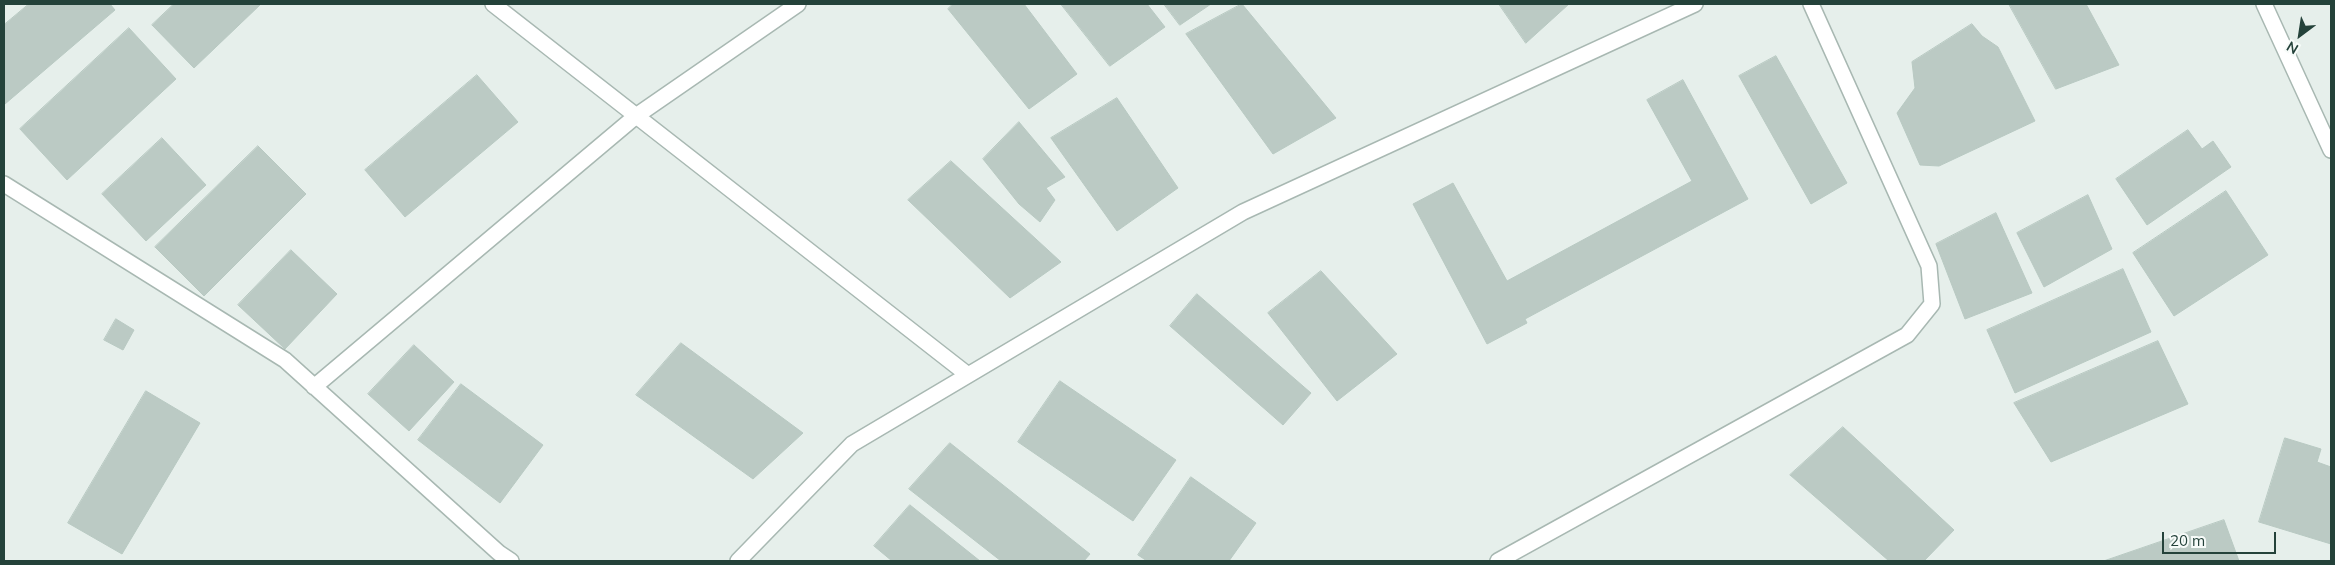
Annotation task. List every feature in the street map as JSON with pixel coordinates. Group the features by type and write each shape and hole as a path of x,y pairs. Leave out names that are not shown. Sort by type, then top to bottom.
{"street":[{"path":"493,4 968,375"},
{"path":"314,386 636,116 798,4"},
{"path":"738,561 852,444 1244,212 1695,4"},
{"path":"1498,561 1907,335 1932,304 1929,266 1811,4"},
{"path":"2264,4 2331,150"},
{"path":"4,184 285,360 499,553 511,561"}],"building":[{"path":"29,4 110,4 115,10 5,104 4,25"},
{"path":"174,4 261,4 194,68 152,25"},
{"path":"953,4 1024,4 1077,74 1029,109 948,9"},
{"path":"1061,4 1147,4 1165,27 1110,66"},
{"path":"1164,4 1211,4 1180,25"},
{"path":"1242,4 1336,118 1273,154 1186,34"},
{"path":"1499,4 1569,4 1526,43"},
{"path":"2009,4 2086,4 2119,65 2056,89"},
{"path":"1972,24 1982,36 1998,47 2035,121 1939,166 1920,165 1897,113 1915,88 1912,62"},
{"path":"129,28 176,79 67,180 20,129"},
{"path":"1776,56 1847,183 1811,204 1739,76"},
{"path":"477,75 518,122 405,217 365,170"},
{"path":"1683,80 1748,199 1525,319 1527,323 1487,344 1413,204 1453,183 1507,281 1692,181 1647,100"},
{"path":"1117,98 1178,188 1117,231 1051,138"},
{"path":"1019,122 1065,177 1046,188 1055,200 1040,222 1019,204 983,159"},
{"path":"2188,130 2202,149 2213,141 2231,167 2147,225 2116,179"},
{"path":"162,138 206,185 146,241 102,194"},
{"path":"258,146 306,194 204,296 155,247"},
{"path":"951,161 1061,262 1010,298 908,200"},
{"path":"2226,191 2268,255 2174,316 2133,253"},
{"path":"2088,195 2112,249 2044,287 2017,233"},
{"path":"1996,213 2032,293 1965,319 1936,244"},
{"path":"291,250 337,294 285,349 238,305"},
{"path":"2123,269 2151,332 2015,393 1987,330"},
{"path":"1321,271 1397,354 1337,401 1268,313"},
{"path":"1197,294 1311,393 1283,425 1170,326"},
{"path":"116,319 134,330 123,350 104,340"},
{"path":"2158,341 2188,404 2051,462 2014,403"},
{"path":"681,343 803,433 753,479 636,395"},
{"path":"414,345 454,382 409,431 368,394"},
{"path":"1060,381 1176,460 1133,521 1018,442"},
{"path":"461,384 543,445 500,503 418,440"},
{"path":"146,391 200,423 122,554 68,523"},
{"path":"1843,427 1954,530 1924,561 1889,561 1790,475"},
{"path":"2285,438 2321,449 2317,462 2331,467 2331,544 2259,522"},
{"path":"950,443 1090,554 1084,561 1001,561 909,489"},
{"path":"1191,477 1256,523 1229,561 1147,561 1138,555"},
{"path":"910,505 980,561 892,561 874,546"},
{"path":"2224,520 2239,561 2104,561"}]}
